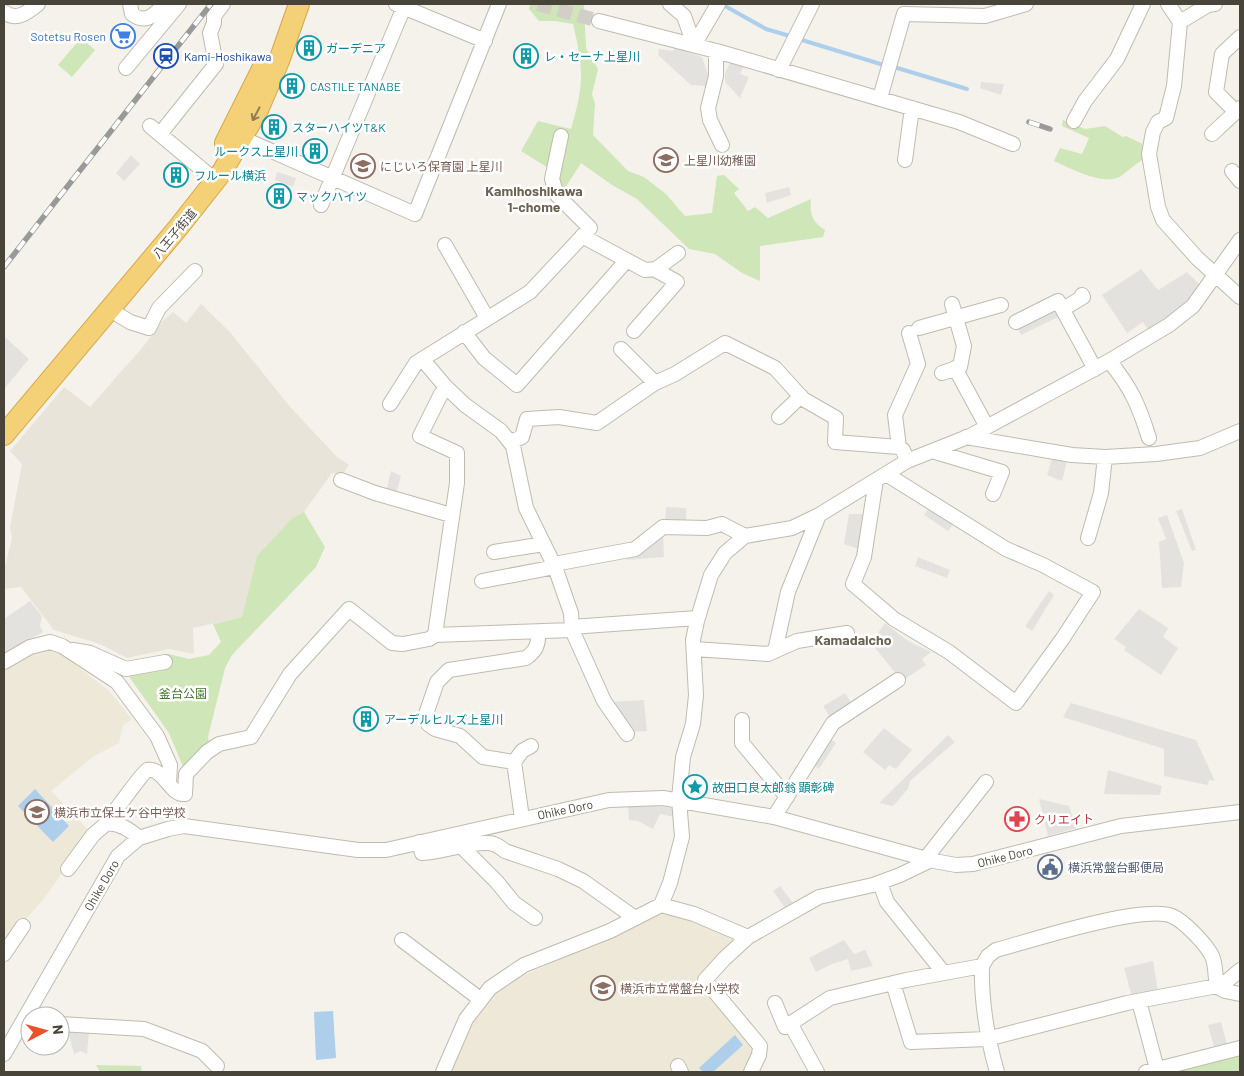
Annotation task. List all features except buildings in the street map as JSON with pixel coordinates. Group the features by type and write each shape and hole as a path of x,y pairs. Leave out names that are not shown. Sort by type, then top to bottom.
{"highway":[{"name":"八王子街道","path":"4,417 211,177 259,75 286,4"},
{"name":"八王子街道","path":"4,435 109,310 242,138 258,110 279,60 299,4"}],"street":[{"path":"6,14 22,16 38,4"},
{"path":"130,4 132,14 138,19 148,19 169,7"},
{"path":"211,177 155,130 216,64 210,32 214,23 214,16 223,4"},
{"path":"242,138 416,214 499,4"},
{"path":"670,4 684,16 694,45"},
{"path":"694,45 718,4"},
{"path":"779,70 812,4"},
{"path":"880,98 891,65 904,14 984,10 1026,4"},
{"path":"1074,121 1085,101 1116,59 1143,4"},
{"path":"1168,4 1180,22 1170,103 1166,118 1158,122 1153,132 1149,154 1158,207 1163,220 1216,276 1240,297"},
{"path":"1180,22 1208,5 1215,4"},
{"path":"322,205 400,5 484,41"},
{"path":"126,68 169,7"},
{"path":"599,21 716,51 880,98 959,122 1013,144"},
{"path":"1212,134 1238,110 1216,92 1222,54 1240,37"},
{"path":"716,51 716,76 708,108 710,120 722,145"},
{"path":"905,160 912,108"},
{"path":"390,404 416,363 530,292 590,228 557,194 552,179 561,136"},
{"path":"582,236 645,270 654,269 678,253"},
{"path":"443,1072 466,1020 490,988 524,965 561,952 661,905 670,883 682,837 679,799 683,758 692,724 696,695 694,649 697,618 714,570 725,553 745,536 792,528 907,461 987,427 1095,369 1169,325 1193,306 1240,240"},
{"path":"445,245 487,318"},
{"path":"464,332 484,358 517,385 626,261"},
{"path":"634,331 677,282 654,269"},
{"path":"109,310 130,322 149,328 159,308 196,271"},
{"path":"1062,309 1083,298 1082,295"},
{"path":"1016,322 1058,301 1095,369"},
{"path":"899,447 894,416 918,364 914,330 954,310 1001,305"},
{"path":"954,310 964,346 960,367 949,371 987,427"},
{"path":"510,442 522,437 528,419 559,417 597,422 655,383 725,343 775,368 800,396 836,418 835,442 899,447 903,450 907,461"},
{"path":"621,349 655,383"},
{"path":"423,360 445,386 465,405 501,431 510,442 517,461 526,508 554,566 571,613 571,629 604,701 608,716 627,734"},
{"path":"1109,361 1128,384 1135,397 1150,438"},
{"path":"435,635 457,483 458,453 420,436 441,394"},
{"path":"779,417 800,396"},
{"path":"966,437 1072,455 1105,457 1156,454 1200,448 1240,431"},
{"path":"932,451 1002,472 993,494"},
{"path":"1088,538 1101,493 1105,457"},
{"path":"881,477 1006,550 1044,566 1093,592 1016,704 948,652 894,619 853,584 864,556 881,477"},
{"path":"341,480 375,493 451,515"},
{"path":"776,651 788,592 819,514"},
{"path":"482,581 635,549 663,527 708,528 722,524 745,536"},
{"path":"494,552 544,544"},
{"path":"68,869 130,793 142,772 156,771 178,793 185,794 186,774 207,752 219,744 251,737 290,674 349,609 392,643 404,644 429,639 435,635 480,632 538,632 697,618"},
{"path":"514,762 483,757 460,736 435,729 428,724 426,714 437,682 448,670 526,658 533,653 539,643 538,632"},
{"path":"694,649 768,654 797,641 847,633"},
{"path":"4,662 30,647 50,642 67,649 117,682 157,736 170,765 169,783"},
{"path":"67,649 90,653 126,670 165,662"},
{"path":"774,817 833,723 898,680"},
{"path":"742,720 742,743 787,797"},
{"path":"522,818 514,762 522,751 531,746"},
{"path":"751,1072 759,1055 760,1046 705,980 748,937 819,896 853,891 880,883 928,859 986,782"},
{"name":"Ohike Doro","path":"35,1006 118,856 139,838 184,826 358,850 386,850 609,800 679,799 774,817 956,865 973,864 1121,826 1240,812"},
{"path":"107,823 117,824 129,829 139,838"},
{"path":"419,842 422,853 488,843 498,845 505,852 558,869 583,881 635,918"},
{"path":"462,848 497,882 514,903 535,918"},
{"path":"880,883 887,902 943,972"},
{"path":"661,905 694,914 748,937"},
{"path":"997,1072 987,1039 981,986 982,966 988,956 996,950 1124,916 1150,913 1171,916 1188,927 1213,956 1218,987"},
{"path":"4,954 23,926"},
{"path":"402,940 480,999"},
{"path":"774,1003 785,1027 830,998 943,972 982,966"},
{"path":"893,983 911,1042 987,1039 1139,1001 1218,987 1240,970"},
{"path":"1218,987 1225,991 1240,994"},
{"path":"1139,1001 1151,1071 1240,1048"},
{"path":"790,1024 818,1072"},
{"path":"70,1025 144,1029 202,1051 217,1066"},
{"name":"Ohike Doro","path":"4,1054 20,1031"}],"shaded area":[{"path":"674,47 702,57 708,75 706,86 691,85 658,55 659,49 673,51"},
{"path":"730,63 744,66 740,74 749,77 740,98 725,82 725,73"},
{"path":"981,82 1004,84 1001,95 980,88"},
{"path":"131,155 140,164 124,181 116,173"},
{"path":"277,172 296,178 293,187 275,180"},
{"path":"789,187 791,195 767,203 765,193"},
{"path":"1141,269 1158,290 1187,272 1202,287 1190,301 1170,318 1149,331 1143,322 1127,333 1102,295"},
{"path":"201,304 230,332 291,408 338,458 349,465 342,475 332,473 304,512 292,518 257,556 242,617 193,628 194,654 169,649 127,658 100,644 54,630 21,587 4,589 4,571 12,538 10,527 22,464 10,451 64,387 90,407 163,321 173,312 186,323"},
{"path":"1055,310 1058,317 1021,335 1017,327"},
{"path":"4,336 29,359 4,389"},
{"path":"1052,459 1067,461 1062,481 1047,475"},
{"path":"391,471 401,476 396,494 386,491"},
{"path":"666,507 686,508 686,525 665,524"},
{"path":"929,508 954,524 948,531 924,515"},
{"path":"1182,509 1196,550 1192,551 1176,511"},
{"path":"849,514 865,514 859,549 844,544"},
{"path":"1167,515 1184,563 1181,587 1162,588 1159,542 1166,539 1158,518"},
{"path":"663,532 664,557 627,560 627,552"},
{"path":"918,557 950,570 947,578 915,566"},
{"path":"1049,591 1054,595 1032,631 1025,626"},
{"path":"30,601 42,616 40,626 43,632 4,653 4,619"},
{"path":"1139,609 1168,628 1163,637 1178,648 1161,675 1124,650 1126,647 1114,639"},
{"path":"885,623 908,641 931,652 922,659 926,665 902,681 871,643"},
{"name":"横浜市立保土ケ谷中学校","path":"49,648 58,651 109,691 132,719 123,725 119,743 94,756 51,791 91,833 43,900 13,933 4,950 4,669 33,651"},
{"path":"845,693 852,704 830,717 823,706"},
{"path":"644,700 647,731 630,732 611,702"},
{"path":"1071,703 1196,740 1215,781 1209,780 1208,785 1164,776 1164,749 1063,717"},
{"path":"884,728 912,750 896,769 889,765 885,770 863,752"},
{"path":"948,735 955,742 910,781 908,789 893,806 879,803"},
{"path":"829,738 836,743 819,769 811,763"},
{"path":"1108,770 1162,786 1160,795 1104,794"},
{"path":"1039,799 1069,806 1076,828 1048,836"},
{"path":"653,806 675,808 675,817 660,814 653,829 638,821 629,820 628,807"},
{"path":"780,886 794,904 786,909 773,891"},
{"name":"横浜市立常盤台小学校","path":"683,914 736,941 699,978 756,1046 746,1072 449,1072 475,1012 491,994 507,983 658,915"},
{"path":"844,940 854,954 865,950 873,966 851,971 848,959 816,972 809,958"},
{"path":"1153,961 1158,992 1132,997 1124,968"},
{"path":"1221,1022 1227,1044 1214,1047 1208,1025"},
{"path":"70,1031 89,1032 87,1054 81,1051 74,1054"}],"green space":[{"path":"530,4 584,4 586,48 598,69 592,94 595,104 593,135 628,171 644,177 666,194 685,216 712,213 717,176 724,175 739,189 734,193 748,211 755,207 768,218 811,199 812,217 825,230 823,237 760,246 760,281 742,273 715,254 689,249 637,199 612,185 581,163 562,193 558,169 545,166 521,151 538,121 571,129 580,88 581,66 579,53 573,24 539,21 529,9"},
{"path":"81,38 95,50 72,77 58,65"},
{"path":"1063,120 1085,129 1105,126 1123,137 1126,136 1145,145 1146,157 1114,179 1097,178 1069,168 1054,161 1060,148 1082,154 1089,138 1062,126"},
{"name":"釜台公園","path":"304,512 325,547 316,567 232,655 225,668 208,737 209,743 184,769 169,733 125,671 128,662 169,654 189,659 209,655 221,642 213,624 242,617 257,556 292,518"},
{"path":"1240,1054 1240,1072 1172,1072"},
{"path":"96,1065 141,1066 142,1072 100,1072"}],"water":[{"path":"35,789 69,826 53,842 18,806"},
{"path":"333,1011 336,1058 316,1060 314,1012"},
{"path":"735,1035 743,1045 713,1072 703,1072 699,1068"}],"waterway":[{"path":"725,6 766,29 790,36"},
{"path":"802,40 887,66"},
{"path":"894,67 967,89"}],"tunnel":[{"path":"538,4 599,21"}],"railway":[{"path":"4,267 211,4"},
{"path":"1029,122 1050,129"}],"place":[{"name":"Sotetsu Rosen","path":"123,36"},
{"name":"ガーデニア","path":"309,48"},
{"name":"Kami-Hoshikawa","path":"166,56"},
{"name":"レ・セーナ上星川","path":"526,56"},
{"name":"CASTILE TANABE","path":"292,86"},
{"name":"スターハイツT&K","path":"274,127"},
{"name":"ルークス上星川","path":"315,151"},
{"name":"上星川幼稚園","path":"666,160"},
{"name":"にじいろ保育園 上星川","path":"363,166"},
{"name":"フルール横浜","path":"176,175"},
{"name":"マックハイツ","path":"279,196"},
{"name":"アーデルヒルズ上星川","path":"366,719"},
{"name":"故田口良太郎翁 顕彰碑","path":"695,787"},
{"name":"横浜市立保土ケ谷中学校","path":"37,812"},
{"name":"クリエイト","path":"1017,819"},
{"name":"横浜常盤台郵便局","path":"1050,867"},
{"name":"横浜市立常盤台小学校","path":"603,988"}],"district":[{"name":"Kamihoshikawa 1-chome","path":"534,198"},
{"name":"Kamadaicho","path":"853,639"}]}
